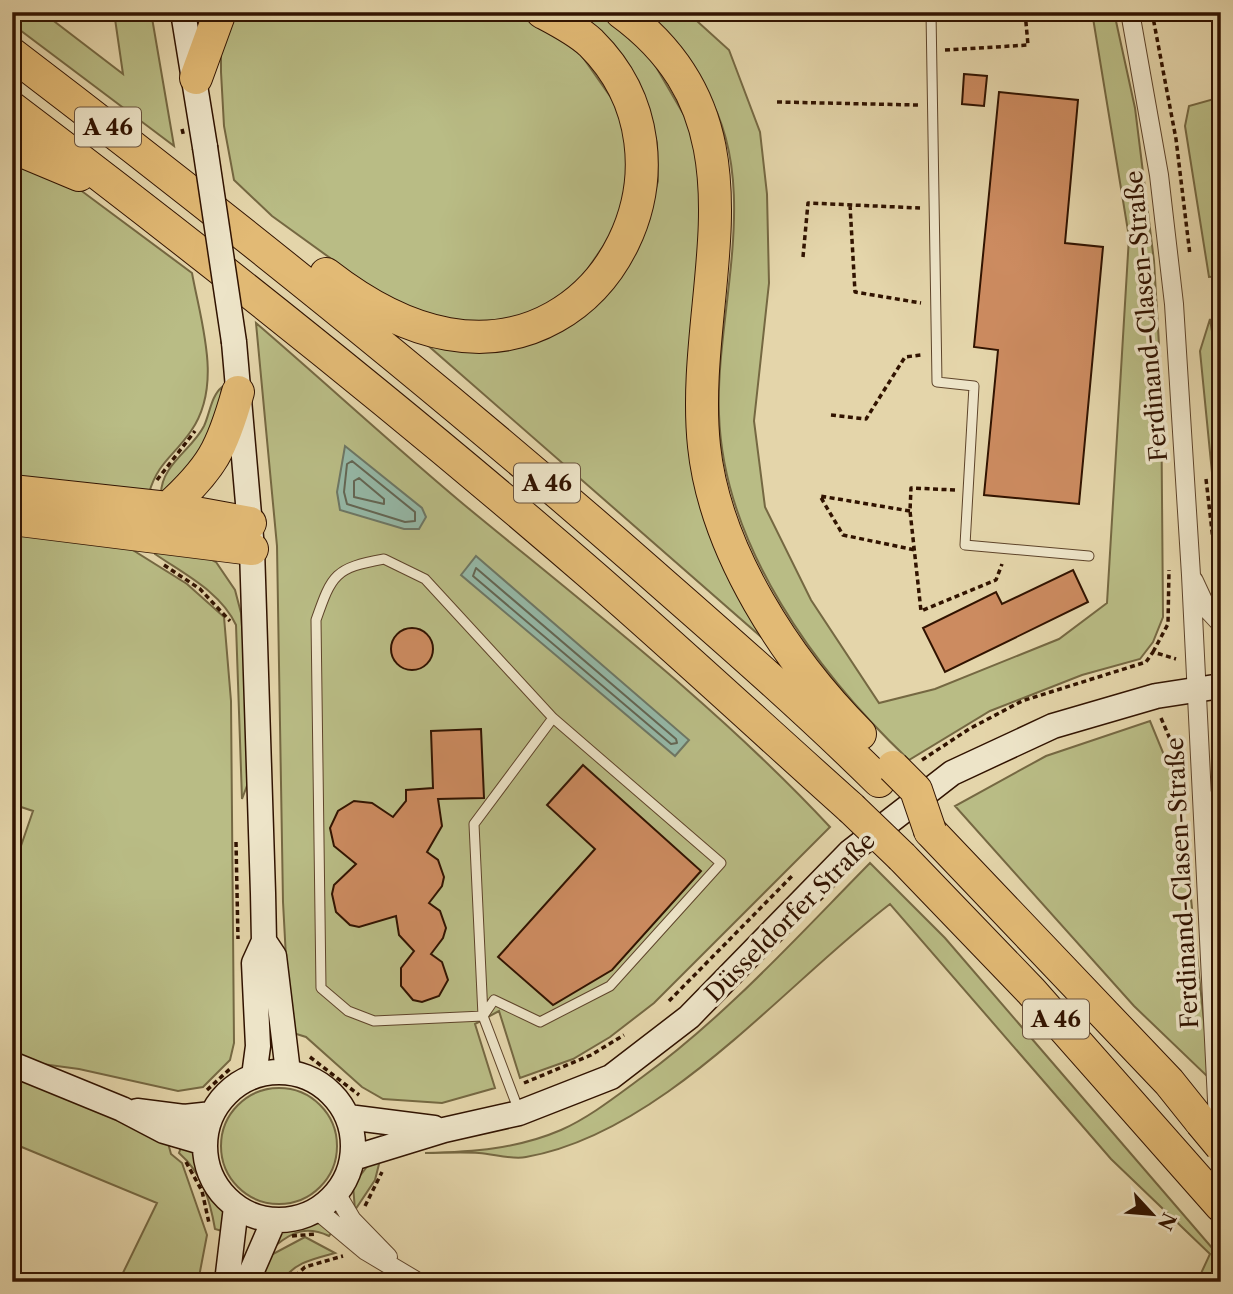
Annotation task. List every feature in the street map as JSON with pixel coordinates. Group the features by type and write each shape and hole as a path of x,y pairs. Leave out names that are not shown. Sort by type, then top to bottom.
{"highway":[{"path":"196,78 220,12"},
{"path":"203,200 251,214 350,293 419,327 469,336 513,331 548,319 583,296 610,265 622,245 639,199 643,155 634,109 615,73 589,42 542,12"},
{"path":"621,12 651,37 680,76 698,108 712,154 716,216 702,414 708,470 719,513 755,597 777,630 840,715 898,770"},
{"name":"A 46","path":"12,54 203,200 489,432 811,714 898,770 916,790 930,831 1169,1082 1221,1146"},
{"name":"A 46","path":"12,108 138,204 410,423 592,575 851,808 1031,991 1213,1196"},
{"name":"A 46","path":"12,147 138,204"},
{"path":"12,519 158,517 206,472 218,453 238,392"},
{"path":"12,491 251,536"}],"main road":[{"path":"183,12 196,78 234,342 251,536 264,941 254,963 258,1046 212,1114 205,1143 208,1168 219,1190 236,1207 254,1216 274,1220 296,1219 317,1210 336,1193 347,1177 352,1158 353,1137 348,1117 338,1100 324,1086 307,1076 245,1068"},
{"name":"Düsseldorfer Straße","path":"352,1158 444,1130 519,1113 611,1077 689,1017 850,852 952,773 1052,726 1156,696 1209,688"},
{"path":"264,941 274,956 288,1072"},
{"path":"12,1064 122,1110 181,1127 205,1143"},
{"path":"181,1127 212,1114"},
{"name":"Düsseldorfer Straße","path":"348,1117 444,1130"},
{"path":"227,1282 236,1207"},
{"path":"247,1282 274,1220"}],"street":[{"name":"Ferdinand-Clasen-Straße","path":"1130,12 1159,175 1174,304 1191,575 1193,654 1209,688 1202,797 1217,976 1213,1063 1221,1157"},
{"name":"Ferdinand-Clasen-Straße","path":"1191,575 1207,608 1221,624"},
{"path":"336,1193 366,1251 418,1282"},
{"path":"317,1210 352,1220 397,1268"}],"lane":[{"path":"931,12 935,105 937,382 974,386 965,545 1089,556"},
{"path":"384,559 425,579 553,718 721,863 610,986 565,1012 540,1022 494,1000 483,1016 374,1021 348,1012 321,988 317,620 329,582 353,565 384,559"},
{"path":"519,1113 483,1016 474,824 553,718"},
{"path":"1202,797 1221,795"},
{"path":"138,1282 144,1282"}],"path":[{"path":"934,51 1028,45 1026,12"},
{"path":"777,102 935,105"},
{"path":"803,257 808,203 936,208"},
{"path":"850,205 855,292 937,305"},
{"path":"831,415 866,419 905,357 937,354"},
{"path":"200,424 157,480 158,517 152,557 200,589 231,622 232,632"},
{"path":"968,490 911,488 910,511 921,611 996,580 1007,549"},
{"path":"910,511 820,496 843,535 915,550"},
{"path":"898,770 1022,701 1146,662 1153,652 1172,660 1193,654"},
{"path":"236,837 239,943"},
{"path":"232,1239 209,1232 202,1191 187,1164 174,1153 189,1097 245,1068"},
{"path":"260,1247 273,1250 292,1236 305,1233 316,1234 330,1243 352,1220 377,1186 384,1166 383,1150"},
{"path":"352,1220 372,1216"},
{"path":"289,1282 305,1267 366,1251"}],"green space":[{"path":"12,12 42,12 123,74 114,12 151,12 174,146 12,24"},
{"path":"232,12 525,14 570,39 626,119 628,210 574,289 537,314 495,326 419,318 373,289 272,216 234,180 224,126 221,72 221,52"},
{"path":"569,12 605,12 641,41 706,153 694,443 783,656 416,335 495,344 640,240 658,181 657,143 646,104 629,69"},
{"path":"643,12 687,12 729,50 760,132 767,194 769,283 754,421 765,507 811,600 879,703 935,689 1059,639 1107,603 1129,237 1092,12 1114,12 1135,108 1154,261 1161,378 1163,617 1153,642 1140,659 1082,675 990,711 909,760 841,688 781,604 757,559 737,512 725,463 719,414 732,249 732,167 723,128 706,91"},
{"path":"1221,97 1221,276 1209,277 1185,126 1189,106"},
{"path":"12,156 75,186 192,273 207,354 206,394 201,413 191,431 162,466 149,493 12,477"},
{"path":"1210,319 1221,388 1221,564 1200,351"},
{"path":"256,323 441,485 700,701 830,827 654,1003 610,1037 573,1059 520,1078 499,1011 475,1024 495,1088 442,1103 383,1099 362,1087 306,1037 290,1032 283,902 277,546"},
{"path":"222,387 219,415 209,456 161,494 162,484 171,466 199,435 215,395"},
{"path":"12,527 123,544 187,584 224,617 231,701 234,1043 230,1060 203,1087 178,1091 79,1069 42,1064 12,1051 12,872 33,811 12,804"},
{"path":"157,541 201,554 216,562 235,590 241,613 246,682 248,783 242,799 236,625 211,593 155,554"},
{"path":"1150,721 1180,794 1210,1079 1134,1006 955,806 1046,756"},
{"path":"870,863 945,938 1213,1249 1217,1282 1197,1282 1210,1254 1111,1159 890,904 719,1052 673,1088 626,1119 577,1143 521,1158 472,1153 425,1153 477,1150 528,1141 561,1130 592,1113 702,1029 760,975"},
{"path":"12,1072 168,1143 171,1154 182,1163 207,1235 198,1282 172,1282 139,1273 120,1279 157,1203 12,1143"},
{"path":"279,1088 301,1093 320,1105 332,1124 337,1146 332,1168 320,1187 301,1199 279,1204 257,1199 238,1187 226,1168 221,1146 226,1124 238,1105 257,1093"},
{"path":"182,1145 191,1149 225,1209 229,1233 215,1229 204,1188 194,1169 179,1153"},
{"path":"380,1160 375,1180 355,1210 353,1185 369,1164"},
{"path":"318,1223 332,1232 329,1236 314,1231 300,1232 275,1246 274,1236 284,1230 295,1225"},
{"path":"305,1237 335,1253 298,1266 281,1282 255,1282 271,1255"}],"water":[{"path":"345,446 422,508 426,517 419,529 404,529 340,510 337,492"},
{"path":"476,556 689,740 675,756 461,575"}],"building":[{"path":"964,74 987,76 984,106 962,104"},
{"path":"999,92 1078,100 1065,243 1103,247 1079,504 984,495 998,350 974,347"},
{"path":"1073,570 1088,602 945,672 923,628 996,592 1002,604"},
{"path":"412,628 427,634 433,649 427,664 412,670 397,664 391,649 397,634"},
{"path":"481,729 484,798 438,799 442,826 427,852 438,860 444,877 442,886 429,903 440,911 446,928 443,938 431,954 442,962 448,980 439,996 422,1002 413,1000 401,986 401,968 414,951 399,935 396,916 359,927 350,925 336,912 332,894 334,885 356,864 334,846 330,828 338,811 354,801 372,803 393,817 406,801 406,790 433,788 431,731"},
{"path":"583,765 701,871 612,970 553,1005 498,957 595,849 547,805"}]}
